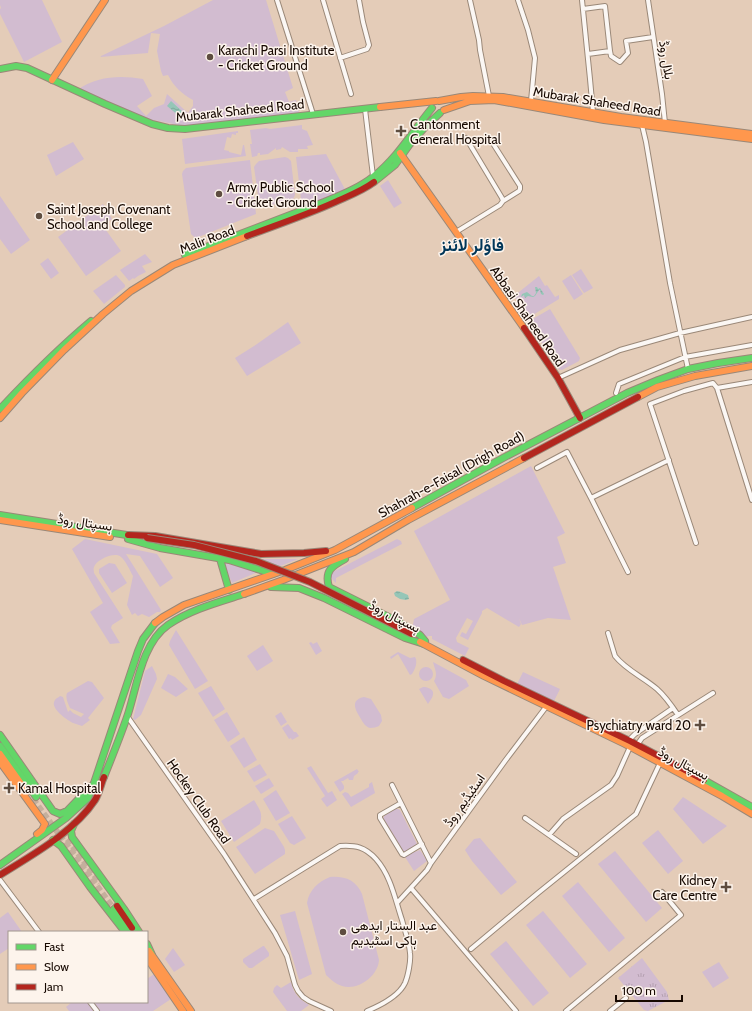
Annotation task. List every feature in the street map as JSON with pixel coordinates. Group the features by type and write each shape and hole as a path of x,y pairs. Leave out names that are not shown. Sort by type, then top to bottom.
{"main road":[{"path":"52,80 105,0"},
{"name":"Mubarak Shaheed Road","path":"0,69 16,66 27,68 105,104 152,124 168,128 185,129 437,101 461,97 489,96 530,101 621,117 752,134"},
{"name":"Mubarak Shaheed Road","path":"442,112 470,101 494,100 604,120 707,132 752,139"},
{"path":"422,102 432,108 434,112 442,112 444,105 442,102 437,101 433,104 432,108"},
{"name":"Malir Road","path":"0,418 64,350 103,314 142,283 173,264 319,210 369,186 395,165 400,153 420,122 432,108"},
{"name":"Malir Road","path":"0,409 28,378 67,341 134,284 171,261 337,196 358,186 373,176 400,153 442,112"},
{"name":"Abbasi Shaheed Road","path":"400,153 558,378 580,418"},
{"name":"Shahrah-e-Faisal (Drigh Road)","path":"18,852 66,818 88,798 138,651 149,630 163,617 184,605 273,574 335,550 503,458 627,393 688,369 752,358"},
{"name":"Shahrah-e-Faisal (Drigh Road)","path":"0,875 53,840 74,824 90,809 96,799 127,716 145,655 155,637 167,625 186,614 283,580 354,552 408,520 657,387 695,376 752,366"},
{"name":"ہسپتال روڈ","path":"0,515 147,540 194,545 256,561 310,582 412,636 629,744 752,814"},
{"name":"ہسپتال روڈ","path":"0,520 128,537"},
{"path":"128,537 155,536 257,553 304,553 335,550"},
{"path":"128,537 142,544 220,559 273,574"},
{"path":"354,552 329,570 326,576 328,587 399,622 420,635 425,642"},
{"path":"257,553 259,569"},
{"path":"220,559 229,590"},
{"path":"262,587 299,588 324,598 405,638 425,642"},
{"name":"ہسپتال روڈ","path":"425,642 484,676 546,707 629,744 637,745 752,807"},
{"path":"0,735 53,811 60,814"},
{"path":"0,746 35,798 0,754"},
{"path":"0,762 45,824"},
{"path":"45,824 49,825 54,823 60,814 67,811 94,783"},
{"path":"0,865 18,852 31,838 42,830 45,824"},
{"path":"74,824 71,831 72,838 138,931"},
{"path":"53,840 61,846 124,931"},
{"path":"129,931 116,908 134,931"},
{"path":"149,957 183,1011"},
{"path":"149,957 191,1011"}],"street":[{"path":"277,0 313,114"},
{"path":"323,0 351,94"},
{"path":"340,58 367,49 369,46 359,0"},
{"path":"470,0 489,96"},
{"path":"518,0 535,58 530,101"},
{"path":"582,0 593,112"},
{"name":"بلال روڈ","path":"648,0 665,123"},
{"path":"583,9 605,6 611,56 620,62 628,53 626,41 653,37"},
{"path":"588,54 610,51"},
{"path":"365,109 373,176"},
{"path":"642,125 670,283 688,369"},
{"path":"466,138 503,201"},
{"path":"456,232 519,192 520,186 492,142"},
{"path":"558,378 620,350 680,333 752,317"},
{"path":"616,393 619,384 685,357 752,345"},
{"path":"717,388 752,382"},
{"path":"696,543 650,404 684,391 713,384 717,388 752,500"},
{"path":"537,468 567,452 628,572"},
{"path":"591,498 669,460"},
{"path":"608,633 615,656 622,664 656,688 678,716"},
{"path":"637,745 642,738 713,693"},
{"name":"اسٹیڈیم روڈ","path":"397,903 427,870 505,760 546,707"},
{"path":"549,835 563,819 611,785 617,776 629,744 635,734 673,708"},
{"name":"Hockey Club Road","path":"127,716 224,854 275,932 287,956 298,991 309,1001 331,1011"},
{"path":"471,949 636,814 660,763"},
{"path":"392,785 431,863"},
{"path":"401,803 380,815 380,818 402,854 404,855 422,844"},
{"path":"525,818 576,854"},
{"path":"254,899 340,846 359,846 375,858 383,868 390,882 410,953 405,984 393,997 366,1011"},
{"path":"0,880 38,931"},
{"path":"411,888 516,1011"},
{"path":"566,1011 681,915 662,892"},
{"path":"610,1011 626,998"},
{"path":"91,1003 97,1011"}],"green space":[{"path":"0,0 42,0 62,42 24,62 0,14"},
{"path":"213,0 266,0 293,88 285,92 289,102 296,100 300,116 188,127 154,120 153,122 77,90 85,85 101,79 126,77 143,79 152,96 137,106 146,116 154,108 164,104 167,94 188,113 193,106 193,100 179,90 168,75 163,76 161,71 157,51 160,34 151,33 148,53 99,57 164,26"},
{"path":"302,125 302,129 307,131 313,145 307,146 308,149 298,149 298,152 290,152 282,147 281,149 276,150 276,148 268,154 260,155 260,153 258,153 257,156 252,157 250,130"},
{"path":"238,131 236,135 232,134 231,138 227,137 224,150 241,155 244,145 246,156 185,164 182,139"},
{"path":"73,142 84,159 56,176 47,155"},
{"path":"326,154 347,193 302,208 296,157"},
{"path":"285,157 291,161 295,195 292,201 266,206 261,204 259,202 254,167 259,161"},
{"name":"Army Public School - Cricket Ground","path":"250,160 256,214 196,238 193,236 191,234 182,174 183,171 186,168"},
{"path":"388,180 402,203 394,208 380,186"},
{"path":"0,196 30,240 11,254 0,239"},
{"path":"103,204 112,219 103,226 121,251 86,276 58,237"},
{"path":"145,254 152,262 142,266 146,272 129,281 120,270"},
{"path":"48,258 59,273 51,279 40,264"},
{"path":"581,269 593,288 584,293 572,275"},
{"path":"116,275 125,287 104,304 93,291"},
{"path":"571,275 583,294 574,300 562,281"},
{"path":"539,276 545,286 547,285 555,297 559,295 559,299 528,318 514,296"},
{"path":"550,309 580,358 579,361 562,370 558,369 530,324 531,320"},
{"path":"288,322 301,343 247,376 235,358"},
{"path":"531,466 565,533 557,537 566,563 553,567 571,620 548,618 522,625 519,618 521,624 519,627 487,608 482,611 468,640 460,636 462,632 466,634 473,621 467,618 456,638 457,642 469,648 465,656 432,639 432,636 427,637 412,630 414,619 450,600 414,531"},
{"path":"85,539 157,554 173,578 160,587 140,556 126,554 161,610 160,612 157,612 149,617 142,614 138,616 135,613 132,615 127,605 133,576 125,561 118,555 115,555 106,557 95,564 94,573 123,618 112,625 111,628 120,643 110,644 90,612 103,603 72,549"},
{"path":"397,539 401,541 402,544 336,578 336,583 332,579 330,575 333,572"},
{"path":"260,559 298,559 278,567"},
{"path":"109,563 115,564 127,583 112,593 99,573 99,569"},
{"path":"224,563 260,571 232,583"},
{"path":"176,630 208,681 195,689 169,645"},
{"path":"311,642 313,644 317,642 322,651 316,655 309,643"},
{"path":"263,645 273,661 257,671 247,656"},
{"path":"398,652 410,658 415,657 416,665 412,674 410,675 398,654 391,659 390,657"},
{"path":"433,662 466,680 469,686 449,699 443,697 434,681 436,674"},
{"path":"152,666 157,679 141,715 135,720 133,719 145,671"},
{"path":"426,667 431,669 433,674 431,679 426,681 421,679 419,674 421,669"},
{"path":"523,672 560,689 554,701 517,684"},
{"path":"168,674 175,677 188,689 176,697 161,688"},
{"path":"88,681 92,682 104,698 88,718 90,720 82,726 63,717 54,707 54,703 55,699 60,696 63,697 68,712 70,710 81,717 84,714 70,708 66,695"},
{"path":"211,686 225,709 213,717 198,693"},
{"path":"423,687 430,689 433,692 428,704 419,689"},
{"path":"364,697 371,699 381,715 382,721 379,726 371,728 367,727 357,713 355,703 359,698"},
{"path":"227,712 240,734 228,742 214,720"},
{"path":"281,712 287,722 281,726 275,716"},
{"path":"288,724 299,736 292,740 291,738 289,739 282,728"},
{"path":"244,737 257,760 244,768 230,746"},
{"path":"260,764 267,775 254,782 247,771"},
{"path":"311,766 328,793 332,791 337,800 327,807 321,799 325,796 307,768"},
{"path":"357,769 359,772 354,776 353,780 349,780 348,778 341,781 344,789 340,792 334,782"},
{"path":"269,778 274,786 261,794 255,786"},
{"path":"372,782 375,793 351,807 342,794 345,792 348,793 351,797 369,787 369,784"},
{"path":"276,790 290,813 276,821 263,799"},
{"path":"683,797 727,826 703,844 673,809"},
{"path":"254,800 260,812 260,824 234,842 221,821"},
{"path":"395,809 400,810 417,844 406,852 403,851 383,818"},
{"path":"292,816 306,838 294,845 290,843 278,824"},
{"path":"265,828 274,831 284,847 285,854 255,874 236,847"},
{"path":"658,830 683,861 668,874 642,843"},
{"path":"480,838 517,882 501,895 472,861 465,850 474,839"},
{"path":"420,850 427,861 414,871 405,857"},
{"path":"615,851 662,908 646,922 598,864"},
{"path":"330,877 345,878 353,882 360,889 379,960 378,966 371,977 354,986 342,986 334,982 326,975 307,903 312,890 322,881"},
{"path":"578,882 625,938 609,952 562,896"},
{"path":"295,911 312,974 299,980 280,915"},
{"path":"543,911 587,964 570,978 526,925"},
{"path":"8,912 21,931 8,931 8,949 0,954 0,918"},
{"path":"506,941 549,993 533,1006 490,954"},
{"path":"263,946 269,953 269,956 252,968 249,968 243,962 243,959"},
{"path":"173,948 185,965 174,972 165,959"},
{"path":"642,958 667,992 669,1000 648,1011 644,1010 618,978"},
{"path":"719,962 729,978 713,988 702,972"},
{"path":"157,972 174,997 153,1011 69,1011 66,1007 71,1003 148,1003 148,978"},
{"path":"291,982 297,995 309,1005 301,1011 287,1011 273,992 277,985 281,988"}],"water":[{"path":"171,101 183,112 179,116 167,106"},
{"path":"535,287 538,289 540,288 544,294 541,294 539,290 535,296 533,297 528,296 525,298 524,295 521,297 522,294 527,292 534,296 536,293"},
{"path":"397,591 408,595 409,599 400,599 395,596 394,593"}],"tunnel":[{"path":"33,799 114,909"},
{"path":"62,832 100,883"}],"traffic: fast":[{"path":"0,69 16,66 27,68 105,104 152,124 168,128 185,129 380,107"},
{"path":"185,255 324,202 362,184 374,176 390,161 432,108"},
{"path":"374,182 395,165 410,144 440,113"},
{"path":"0,409 44,364 91,321"},
{"path":"412,508 627,393 688,369 752,358"},
{"path":"0,515 133,536"},
{"path":"128,539 160,548 229,560 273,574"},
{"path":"220,559 229,590"},
{"path":"345,559 336,564 328,573 329,587 399,622 420,635 425,641"},
{"path":"271,587 299,588 324,598 405,638 424,644"},
{"path":"104,777 127,717 141,667 152,643 159,633 168,625 185,615 244,594"},
{"path":"0,865 66,818 88,798 138,651 143,639 155,623"},
{"path":"0,735 53,811 60,814 67,811 91,786"},
{"path":"0,746 36,797"},
{"path":"704,780 752,807"},
{"path":"74,824 71,831 72,837 138,931"},
{"path":"53,840 61,846 124,931"},
{"path":"114,909 129,931"},
{"path":"148,946 152,955"}],"traffic: slow":[{"path":"52,80 105,0"},
{"path":"439,101 473,96 503,97 621,117 752,134"},
{"path":"444,110 470,101 494,100 604,120 752,139"},
{"path":"380,107 436,101"},
{"path":"400,153 524,328"},
{"path":"0,418 64,350 103,314 131,291 173,265 247,236"},
{"path":"638,397 657,387 695,376 752,366"},
{"path":"244,594 354,552 408,520 524,458"},
{"path":"155,623 184,605 285,570 335,550 412,508"},
{"path":"0,520 110,537"},
{"path":"420,642 484,676 625,744 722,796 752,814"},
{"path":"0,754 27,792"},
{"path":"0,762 45,824 42,830 37,834"},
{"path":"149,951 191,1011"},
{"path":"148,959 183,1011"}],"traffic: jam":[{"path":"247,236 324,207 360,191 374,182"},
{"path":"524,328 558,378 580,418"},
{"path":"524,458 638,397"},
{"path":"128,535 155,536 261,554 326,551"},
{"path":"147,538 194,545 256,561 310,582 412,634"},
{"path":"463,660 630,741 704,780"},
{"path":"0,875 52,842 76,822 95,800 104,777"},
{"path":"117,906 132,928"}],"place":[{"name":"Karachi Parsi Institute - Cricket Ground","path":"210,57"},
{"name":"Cantonment General Hospital","path":"401,131"},
{"name":"Army Public School - Cricket Ground","path":"219,194"},
{"name":"Saint Joseph Covenant School and College","path":"39,216"},
{"name":"Psychiatry ward 20","path":"700,725"},
{"name":"Kamal Hospital","path":"9,788"},
{"name":"Kidney Care Centre","path":"726,887"},
{"name":"عبد الستار ایدھی ہاکی اسٹیدیم","path":"343,932"}],"district":[{"name":"فاؤلر لائنز","path":"472,245"}]}
